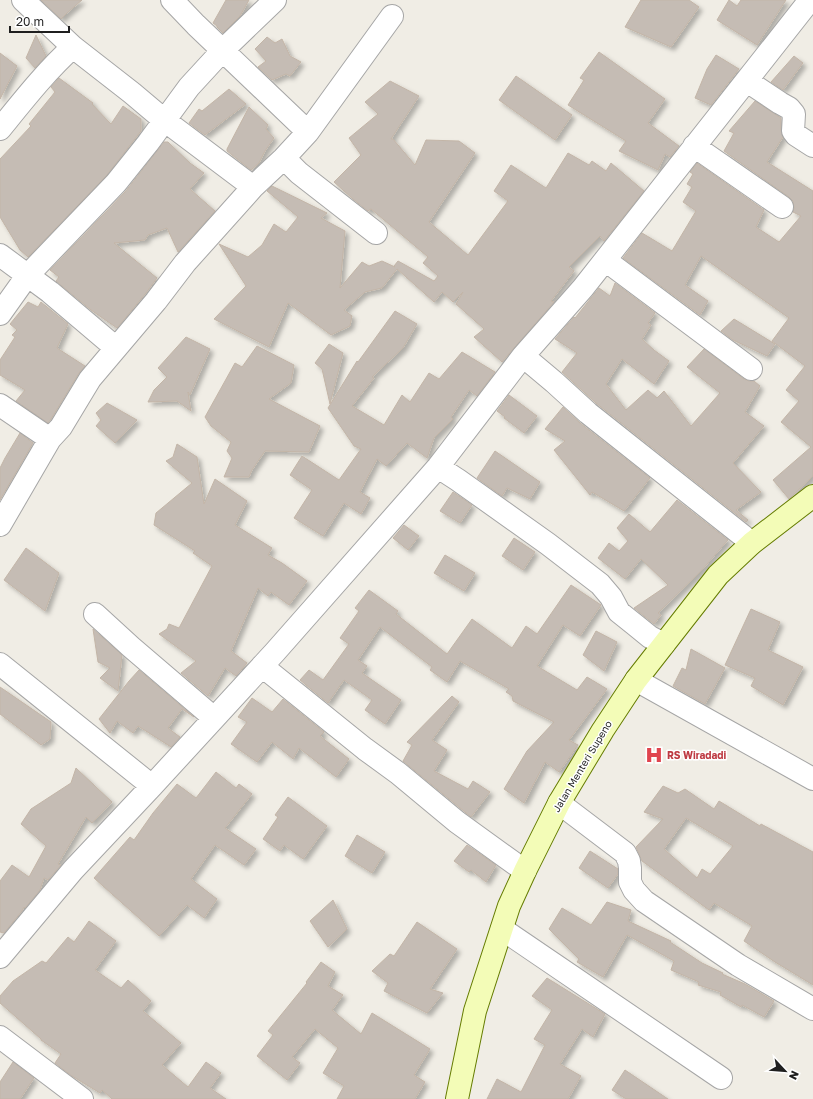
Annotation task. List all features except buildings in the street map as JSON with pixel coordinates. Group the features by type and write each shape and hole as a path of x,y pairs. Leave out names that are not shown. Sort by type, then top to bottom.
{"main road":[{"name":"Jalan Menteri Supeno","path":"457,1099 475,1011 502,929 525,871 559,803 603,730 636,680 718,575 752,543 813,496"}],"street":[{"path":"23,0 73,47 164,120 253,187"},
{"path":"172,0 196,25 308,132"},
{"path":"0,314 27,276 116,182 148,143 189,87 223,50 274,0"},
{"path":"0,957 73,870 262,666 438,467 524,356 583,288 810,0"},
{"path":"0,525 50,439 61,427 90,379 156,301 185,263 253,187 284,158 308,132 392,16"},
{"path":"2,122 73,47"},
{"path":"747,81 789,108 794,114 793,131 796,135 813,146"},
{"path":"694,146 782,206"},
{"path":"284,158 299,173 376,233"},
{"path":"0,255 50,292 116,348"},
{"path":"605,260 751,369"},
{"path":"524,356 588,413 752,543"},
{"path":"0,405 50,439"},
{"path":"438,467 542,540 600,584 611,597 619,612 650,637 664,644"},
{"path":"95,614 214,718"},
{"path":"0,664 152,786"},
{"path":"262,666 365,749 398,773 457,822 525,871"},
{"path":"636,680 813,779"},
{"path":"559,803 625,853 629,861 630,882 634,890 644,901 738,964 813,1009"},
{"path":"502,929 721,1078"},
{"path":"0,1037 82,1099"}],"place":[{"name":"RS Wiradadi","path":"654,755"}]}
